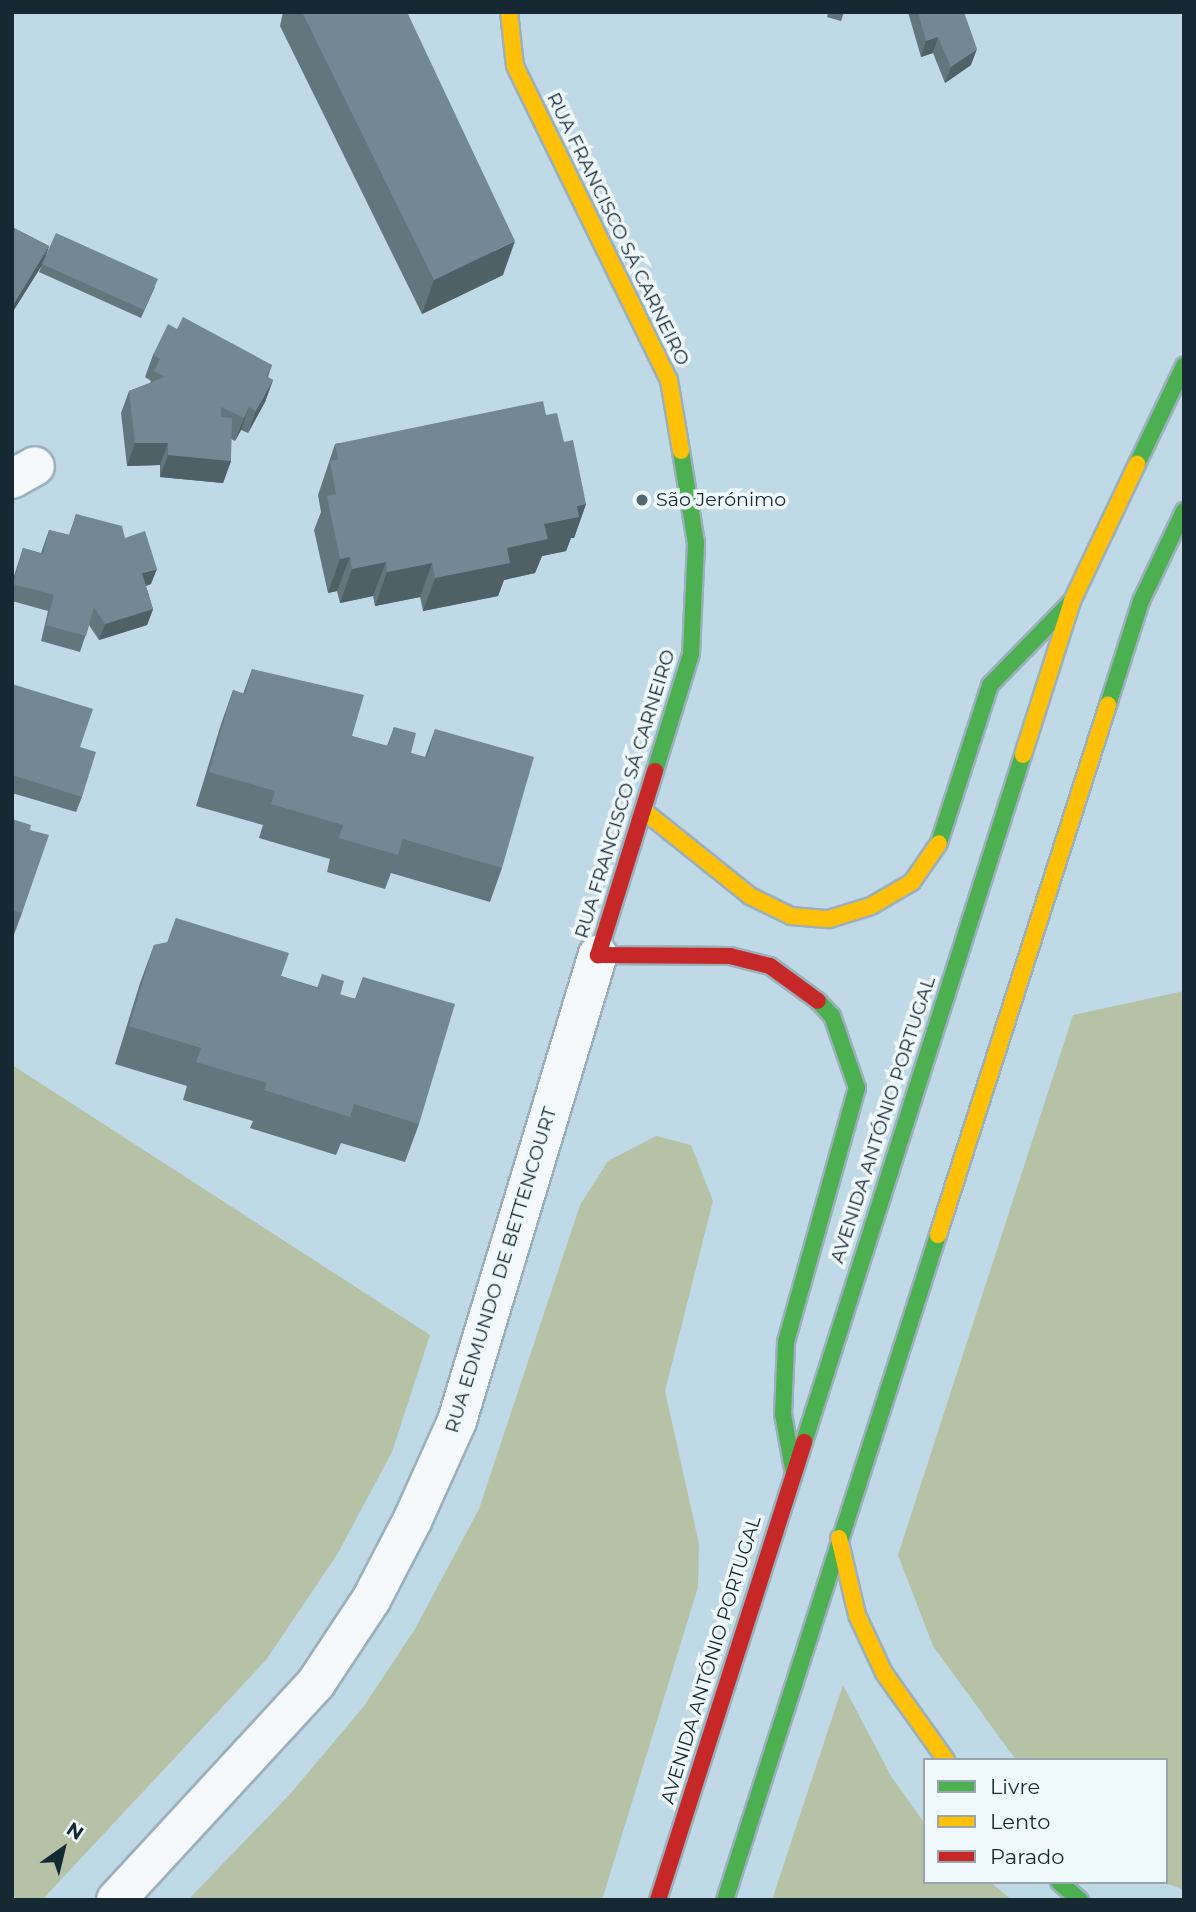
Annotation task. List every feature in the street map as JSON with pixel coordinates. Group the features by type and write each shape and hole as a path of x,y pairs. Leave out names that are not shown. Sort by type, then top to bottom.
{"main road":[{"name":"RUA FRANCISCO SÁ CARNEIRO","path":"509,12 515,66 669,380 690,486 696,543 691,654 598,955"},
{"name":"AVENIDA ANTÓNIO PORTUGAL","path":"658,1900 793,1469 1072,601 1184,366"},
{"path":"725,1900 839,1536 1141,601 1184,512"},
{"path":"644,811 750,896 791,916 830,919 871,906 912,882 938,847 990,685 1072,601"},
{"path":"598,955 730,956 770,966 807,989 832,1016 850,1056 857,1088 851,1128 786,1342 783,1414 793,1469"},
{"path":"839,1536 857,1615 884,1673 945,1758"},
{"path":"1061,1884 1080,1900"}],"street":[{"name":"RUA EDMUNDO DE BETTENCOURT","path":"116,1900 316,1683 372,1600 413,1519 457,1421 598,955"}],"green space":[{"path":"1184,991 1184,1890 1168,1884 1168,1758 1015,1758 933,1646 898,1555 1073,1015"},
{"path":"12,1065 430,1335 392,1452 338,1553 266,1660 42,1900 12,1900"},
{"path":"656,1136 691,1145 713,1201 665,1391 699,1544 698,1587 602,1900 188,1900 291,1793 364,1706 415,1629 479,1509 580,1205 608,1161"},
{"path":"843,1685 891,1776 923,1821 923,1884 992,1884 1012,1900 772,1900"}],"building":[{"path":"302,12 407,12 515,241 434,280"},
{"path":"918,12 964,12 977,49 951,67 938,37 926,41"},
{"path":"12,227 49,246 12,307"},
{"path":"56,233 158,279 144,310 42,264"},
{"path":"183,317 272,365 266,377 273,380 256,411 249,407 244,418 221,407 221,417 232,418 231,461 168,455 168,443 135,443 129,391 165,377 154,371 160,359 153,355 168,324 177,329"},
{"path":"543,401 546,415 557,413 564,442 573,440 586,504 577,506 579,517 544,524 548,539 507,548 510,563 435,578 432,563 387,572 386,562 352,569 350,557 340,559 327,496 336,494 330,461 338,459 335,444"},
{"path":"76,514 122,526 125,538 145,531 157,569 142,573 153,609 105,624 94,607 86,636 46,625 54,595 13,584 23,548 43,554 49,530 70,535"},
{"path":"252,669 364,695 352,736 388,746 394,727 416,733 411,753 427,758 435,729 534,757 502,868 403,839 398,855 339,838 343,825 271,804 275,791 209,772 233,690 245,694"},
{"path":"12,684 93,709 80,747 96,752 82,797 12,775"},
{"path":"12,819 31,825 30,830 49,835 22,913 12,910"},
{"path":"176,918 289,953 281,976 317,988 322,974 344,981 340,995 356,999 363,977 455,1004 419,1124 354,1104 350,1117 264,1090 267,1083 196,1062 201,1048 129,1026 154,945 168,942"}],"traffic: fast":[{"path":"1137,464 1184,366"},
{"path":"655,771 691,654 696,543 681,451"},
{"path":"1108,705 1141,601 1184,511"},
{"path":"939,843 990,685 1072,601"},
{"path":"804,1442 1023,755"},
{"path":"793,1469 783,1414 786,1342 857,1088 832,1016 818,1001"},
{"path":"725,1900 938,1235"},
{"path":"1061,1884 1080,1900"}],"traffic: slow":[{"path":"509,12 515,66 669,380 681,451"},
{"path":"1023,755 1072,601 1137,464"},
{"path":"938,1235 1108,705"},
{"path":"644,811 750,896 791,916 829,919 871,906 912,882 939,843"},
{"path":"839,1538 857,1615 884,1673 945,1758"}],"traffic: jam":[{"path":"655,771 598,955 730,956 770,966 818,1001"},
{"path":"658,1900 804,1442"}],"place":[{"name":"São Jerónimo","path":"642,500"}]}
